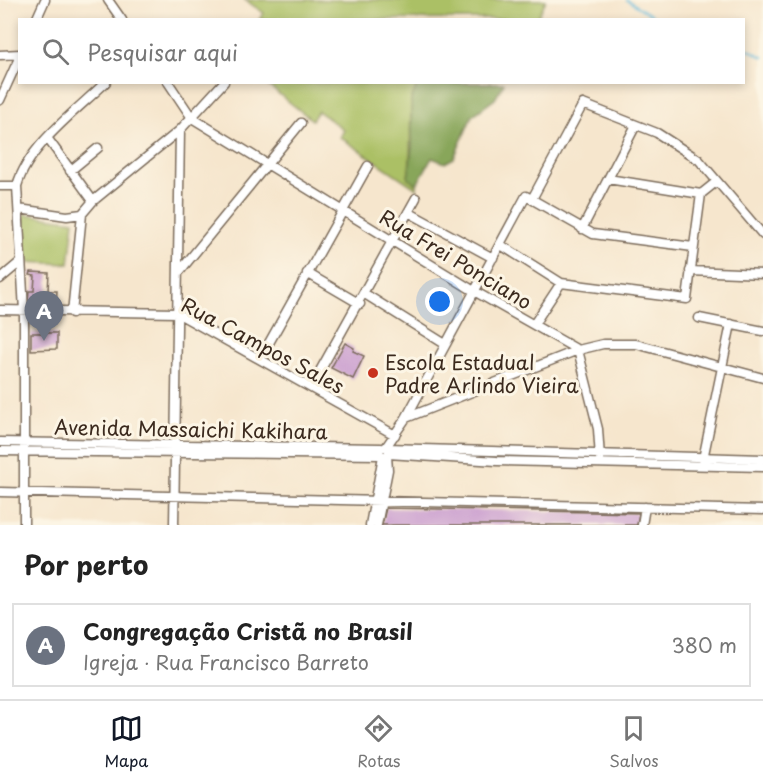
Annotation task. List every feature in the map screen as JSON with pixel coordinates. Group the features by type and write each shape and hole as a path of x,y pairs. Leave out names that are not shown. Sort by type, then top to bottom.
{"street":[{"path":"37,18 45,0"},
{"path":"108,0 121,18"},
{"path":"0,54 18,55"},
{"path":"0,100 18,60"},
{"path":"24,525 24,311 19,263 17,186 27,161 103,84"},
{"name":"Rua Frei Ponciano","path":"169,84 192,118 474,291 578,350"},
{"path":"72,313 82,214 93,201 180,130 222,84"},
{"path":"377,525 385,452 406,418 474,291 583,104 657,134 699,160 763,235"},
{"path":"180,271 301,123"},
{"path":"582,230 636,125"},
{"path":"174,525 177,313 180,271 180,130"},
{"path":"48,139 93,201"},
{"path":"70,171 98,148"},
{"path":"260,359 368,166"},
{"path":"608,179 701,194"},
{"path":"501,245 561,283 687,299 701,194 717,182"},
{"path":"0,186 17,186"},
{"path":"311,387 360,304 416,198"},
{"path":"529,198 582,230 601,236 693,247"},
{"path":"19,209 67,216 82,214"},
{"path":"408,212 493,258"},
{"path":"0,279 19,263"},
{"path":"690,271 763,274"},
{"path":"307,273 360,304"},
{"path":"534,324 561,283"},
{"path":"365,294 445,344"},
{"name":"Rua Campos Sales","path":"0,310 177,313 395,435"},
{"path":"699,318 763,331"},
{"path":"703,466 703,456 731,324"},
{"path":"406,418 578,350 603,344 636,344 763,378"},
{"path":"578,350 596,420 600,458"},
{"name":"Avenida Massaichi Kakihara","path":"0,442 24,447"},
{"name":"Avenida Massaichi Kakihara","path":"0,451 24,447 174,448 600,458 703,456 763,459"},
{"name":"Avenida Massaichi Kakihara","path":"600,458 763,468"},
{"path":"0,492 763,510"},
{"path":"370,525 379,500"},
{"path":"642,525 645,507"}],"green space":[{"path":"245,0 546,0 537,18 260,18 264,13"},
{"path":"266,84 418,84 412,106 408,178 417,184 417,189 340,137 344,130 318,111 312,120"},
{"path":"418,84 503,84 495,99 472,116 454,158 445,163 432,158 417,184 408,178 412,146 411,100"},
{"path":"24,214 74,221 69,264 23,262"}],"building":[{"path":"31,272 49,273 48,291 57,291 56,302 28,301 29,291 34,291 35,276 30,275"},
{"path":"31,333 57,333 57,349 31,350"},
{"path":"345,343 354,348 353,351 364,356 353,379 331,368"},
{"path":"386,508 639,513 637,525 382,525"}],"waterway":[{"path":"627,0 656,18"},
{"path":"745,48 763,57"}],"place":[{"name":"Congregação Cristã no Brasil","path":"44,341"},
{"name":"Escola Estadual Padre Arlindo Vieira","path":"373,373"}]}
